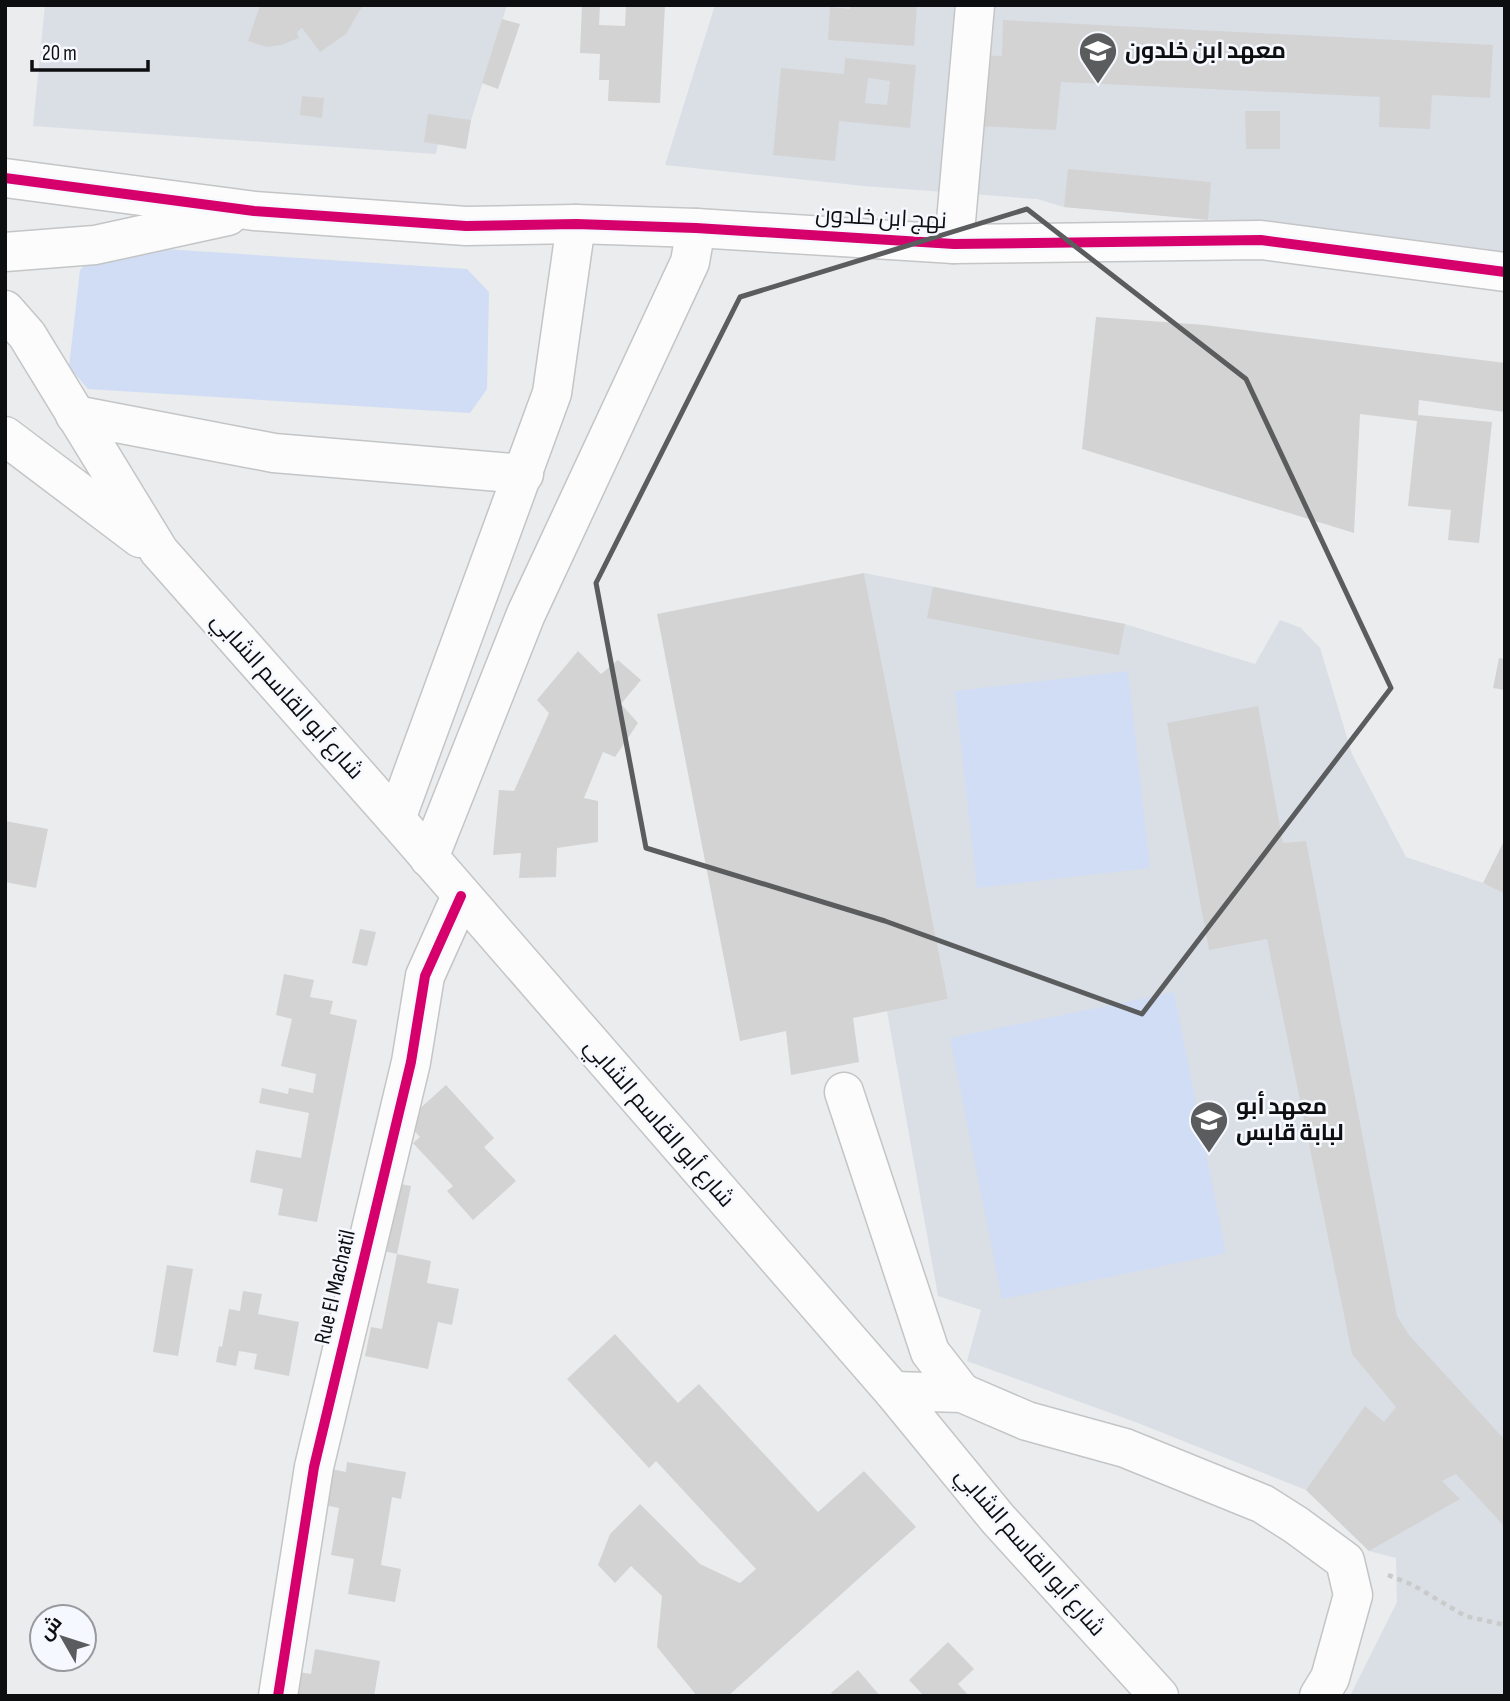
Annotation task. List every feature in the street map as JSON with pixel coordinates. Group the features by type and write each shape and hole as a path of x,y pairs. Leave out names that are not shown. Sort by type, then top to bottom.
{"street":[{"path":"954,244 975,5"},
{"path":"5,178 254,211"},
{"path":"5,252 95,245 254,211"},
{"name":"نهج ابن خلدون","path":"254,211 466,226 576,224 696,228 954,244 1261,240 1505,272"},
{"path":"396,819 552,393 576,224"},
{"path":"429,858 526,614 690,262 696,228"},
{"name":"شارع أبو القاسم الشابي","path":"5,310 27,335 159,551 396,819 893,1391 998,1519 1159,1696"},
{"path":"75,415 274,453 524,474"},
{"name":"شارع أبو القاسم الشابي","path":"5,436 159,551"},
{"name":"Rue El Machatil","path":"278,1696 314,1467 411,1062 425,976 461,896"},
{"path":"844,1092 930,1352 962,1393"},
{"path":"893,1391 962,1393 1027,1421 1125,1448 1263,1504 1296,1525 1345,1561 1353,1595 1330,1678 1320,1696"}],"path":[{"path":"1348,1574 1379,1572 1413,1585 1465,1616 1505,1625"}],"highlighted area":[{"path":"1027,209 1246,379 1391,688 1142,1014 885,921 646,848 596,583 740,297"}],"shaded area":[{"path":"45,5 507,5 471,120 466,149 438,144 436,154 33,126"},
{"name":"معهد ابن خلدون","path":"715,5 1505,5 1505,253 1343,231 1064,207 1037,199 864,186 665,165"},
{"path":"104,245 467,269 489,292 487,389 470,413 88,389 69,367 80,270"},
{"name":"معهد أبو لبابة قابس","path":"864,573 1125,624 1255,664 1280,620 1301,628 1320,648 1352,754 1406,857 1483,883 1505,894 1505,1696 1350,1696 1397,1602 1396,1558 1369,1551 1306,1490 1138,1423 967,1361 981,1310 938,1296 887,1011 948,999"},
{"path":"1128,671 1150,868 977,888 955,691"},
{"path":"1174,992 1226,1253 1002,1299 950,1038"}],"building":[{"path":"260,5 363,5 346,34 320,52 302,28 297,32 299,38 281,45 266,47 248,41"},
{"path":"582,5 600,5 599,25 625,26 626,5 665,5 660,103 608,101 609,80 599,80 600,54 580,53"},
{"path":"851,5 917,5 914,46 828,40 830,7 850,9"},
{"path":"502,19 520,24 498,89 482,83"},
{"path":"1003,20 1493,45 1490,98 1432,95 1430,129 1379,127 1380,97 1061,82 1056,130 975,126 979,55 1002,56"},
{"path":"845,58 916,65 910,128 839,121 835,161 773,155 781,68 844,74","holes":["868,78 890,81 887,105 865,103"]},
{"path":"302,96 324,98 322,118 300,115"},
{"path":"1245,111 1280,111 1280,149 1246,149"},
{"path":"428,114 471,120 466,149 424,142"},
{"path":"1068,169 1211,182 1208,220 1064,207"},
{"path":"1096,317 1205,325 1505,363 1505,412 1419,400 1418,415 1492,422 1479,543 1448,540 1451,510 1408,506 1417,421 1360,414 1354,533 1082,449"},
{"path":"864,573 948,999 853,1018 859,1062 791,1075 786,1031 740,1041 657,614"},
{"path":"933,587 1125,624 1119,655 927,618"},
{"path":"578,651 601,674 618,660 641,680 621,704 638,723 615,757 603,752 584,798 598,801 598,842 557,848 556,877 519,878 521,853 493,855 499,790 514,791 549,713 537,700"},
{"path":"1499,658 1505,659 1505,690 1493,688"},
{"path":"1258,706 1283,843 1306,841 1397,1316 1409,1335 1505,1440 1505,1527 1456,1474 1442,1481 1460,1499 1369,1551 1306,1490 1365,1406 1384,1422 1396,1407 1352,1354 1267,939 1209,950 1167,723"},
{"path":"5,821 48,829 36,888 5,882"},
{"path":"1505,839 1505,894 1483,883"},
{"path":"360,929 376,932 367,966 352,963"},
{"path":"284,974 314,980 310,997 333,1001 330,1014 357,1020 317,1222 278,1215 283,1189 250,1182 256,1150 301,1158 309,1113 259,1103 262,1088 288,1094 289,1088 313,1093 316,1074 281,1066 292,1019 276,1015"},
{"path":"446,1085 494,1138 484,1147 516,1181 473,1220 447,1191 453,1186 413,1143 420,1137 406,1121"},
{"path":"376,1179 411,1186 397,1254 362,1246"},
{"path":"397,1254 431,1261 427,1283 459,1289 452,1325 438,1322 428,1369 365,1356 371,1327 382,1329"},
{"path":"167,1265 193,1269 178,1356 153,1352"},
{"path":"243,1291 262,1294 258,1314 299,1322 289,1376 254,1369 257,1354 239,1351 236,1366 216,1362 219,1346 222,1347 229,1309 240,1311"},
{"path":"615,1334 678,1403 699,1384 818,1512 864,1471 916,1527 728,1696 697,1696 657,1647 662,1596 631,1566 615,1583 598,1565 610,1534 640,1504 700,1564 740,1583 756,1569 656,1461 649,1468 567,1379"},
{"path":"347,1462 406,1472 401,1499 392,1497 381,1565 401,1569 395,1602 348,1594 354,1559 331,1555 339,1508 325,1505 331,1469 346,1472"},
{"path":"948,1642 974,1669 958,1684 969,1696 924,1696 909,1680"},
{"path":"315,1649 380,1661 374,1696 295,1696 299,1672 311,1674"},
{"path":"858,1670 880,1696 833,1696 831,1693"}],"cycle path":[{"path":"5,178 254,211 466,226 576,224 696,228 954,244 1261,240 1505,272"},
{"path":"278,1696 314,1467 411,1062 425,976 461,896"}],"place":[{"name":"معهد ابن خلدون","path":"1098,85"},
{"name":"معهد أبو لبابة قابس","path":"1209,1154"}]}
